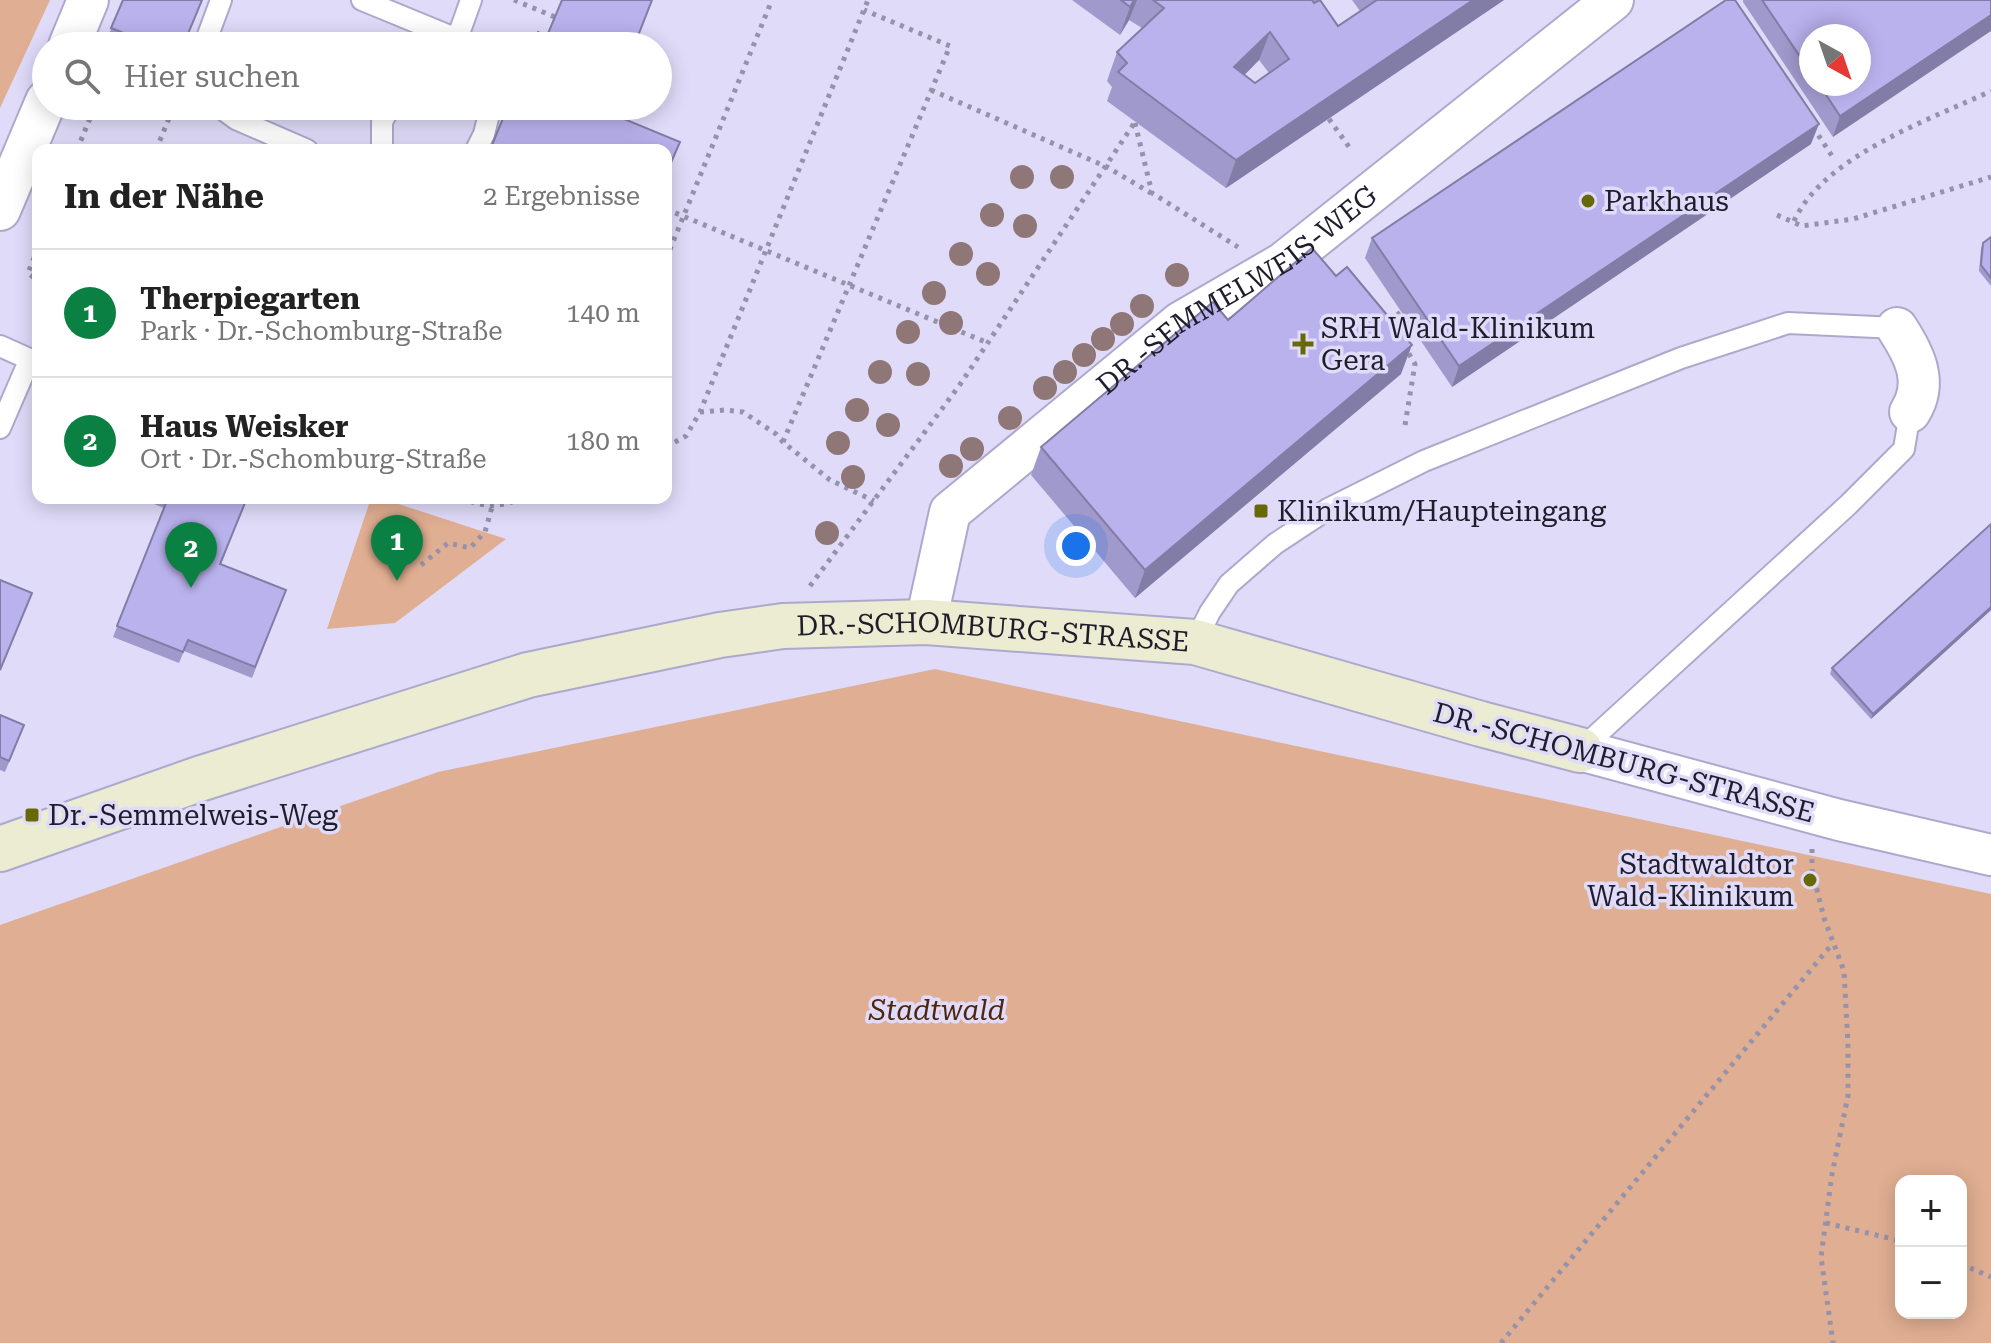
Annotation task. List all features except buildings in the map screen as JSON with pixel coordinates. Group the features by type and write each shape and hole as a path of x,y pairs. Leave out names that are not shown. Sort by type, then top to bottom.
{"street":[{"path":"75,32 88,0"},
{"name":"DR.-SEMMELWEIS-WEG","path":"926,622 950,512 1181,322 1283,263 1613,0"},
{"path":"0,210 38,120"},
{"path":"1897,328 1915,355 1919,378 1917,402 1910,412"},
{"name":"DR.-SCHOMBURG-STRASSE","path":"0,849 199,779 528,675 720,635 783,626 926,622 1195,642 1481,724 1814,813 1991,855"}],"lane":[{"path":"209,32 221,0"},
{"path":"362,0 436,32"},
{"path":"464,32 471,0"},
{"path":"238,120 293,144"},
{"path":"382,144 383,120"},
{"path":"479,144 488,120"},
{"path":"1195,642 1229,584 1275,544 1328,509 1424,461 1681,358 1788,323 1897,328"},
{"path":"0,346 32,361"},
{"path":"0,428 32,366"},
{"path":"1580,750 1848,505 1904,449 1910,412"}],"path":[{"path":"514,0 555,17"},
{"path":"672,244 772,0"},
{"path":"672,444 686,436 700,412 868,0"},
{"path":"783,442 950,46 864,10"},
{"path":"931,90 1107,167 1152,193"},
{"path":"1794,221 1817,189 1837,169 1916,126 1991,91"},
{"path":"1329,119 1352,151"},
{"path":"79,144 89,120"},
{"path":"158,144 168,120"},
{"path":"1808,120 1834,159"},
{"path":"783,626 988,343 1135,122"},
{"path":"1777,215 1802,226 1853,219 1991,177"},
{"path":"672,211 988,343"},
{"path":"1389,321 1401,312"},
{"path":"700,412 743,412 768,427 830,480 874,501"},
{"path":"476,504 492,507 502,504"},
{"path":"421,565 448,543 470,548 485,532 492,507"},
{"path":"1814,813 1812,870 1844,971 1848,1096 1832,1174 1821,1257 1833,1343"},
{"path":"1501,1343 1833,942"},
{"path":"1826,1223 1895,1240"},
{"path":"1967,1267 1991,1277"}],"green space":[{"path":"0,0 50,0 35,32 32,32 32,39 0,108"},
{"path":"369,504 398,504 506,539 395,623 327,629"},
{"name":"Stadtwald","path":"935,669 1991,894 1991,1343 0,1343 0,925 438,772"}],"place":[{"name":"Parkhaus","path":"1588,201"},
{"name":"SRH Wald-Klinikum Gera","path":"1303,344"},
{"name":"Klinikum/Haupteingang","path":"1261,511"},
{"name":"Therpiegarten","path":"397,581"},
{"name":"Haus Weisker","path":"191,588"},
{"name":"Dr.-Semmelweis-Weg","path":"32,815"},
{"name":"Stadtwaldtor Wald-Klinikum","path":"1810,880"}]}
